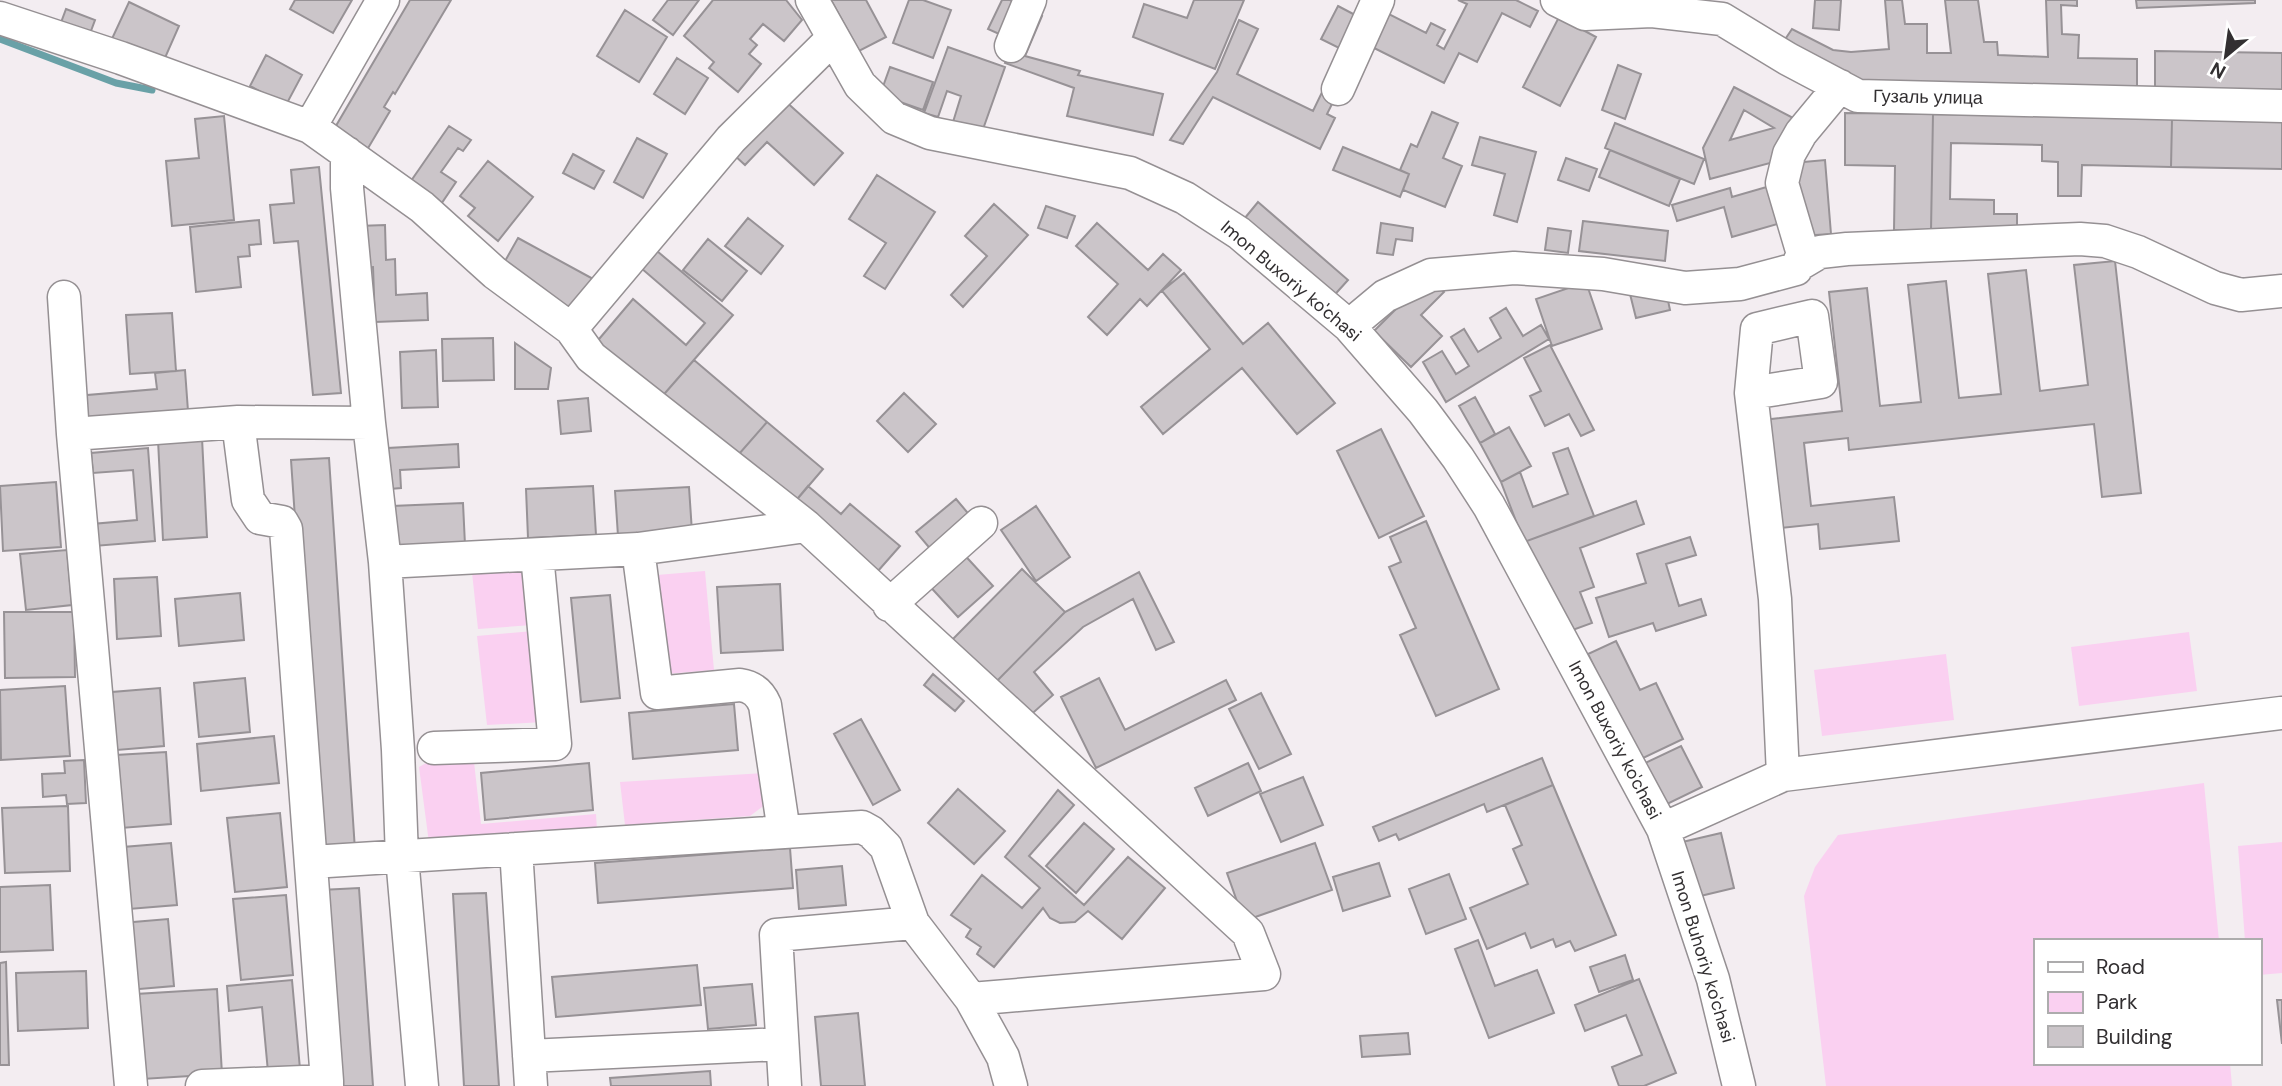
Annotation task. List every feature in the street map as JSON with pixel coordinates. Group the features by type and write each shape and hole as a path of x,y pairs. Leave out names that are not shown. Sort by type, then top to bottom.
{"street":[{"path":"310,127 383,0"},
{"name":"Imon Buxoriy ko'chasi","path":"813,0 832,39 860,85 894,118 930,133 1114,169 1154,182 1185,198 1239,233 1349,326 1423,411 1489,506 1663,829"},
{"path":"1011,46 1030,0"},
{"path":"1338,89 1378,0"},
{"name":"Гузаль улица","path":"1557,0 1585,14 1651,6 1723,19 1788,59 1858,96 2282,106"},
{"path":"0,18 121,58 310,127 422,207 495,273 571,328 591,356 806,526 1248,933 1264,974 971,999"},
{"path":"571,328 731,139 832,39"},
{"path":"1349,326 1385,296 1431,275 1514,268 1603,274 1685,288 1740,284 1796,269 1803,254 1782,183 1789,154 1801,133 1840,86"},
{"path":"347,153 347,188 385,562 398,750 402,857 422,1086"},
{"path":"1798,265 1820,252 1847,249 2080,239 2105,241 2138,252 2215,288 2241,295 2282,291"},
{"path":"64,297 72,427 131,1086"},
{"path":"1751,393 1775,599 1783,775"},
{"path":"72,427 238,422 369,423"},
{"path":"202,1086 327,1084 286,529 282,522 260,518 248,500 238,422"},
{"path":"889,605 981,523"},
{"path":"385,562 638,549 806,526"},
{"path":"638,549 657,693 740,685 749,686 762,697 784,832"},
{"path":"434,748 555,744 537,555"},
{"path":"1663,829 1783,775 2281,713"},
{"path":"312,862 862,827 886,847 913,923 971,999 1003,1057 1010,1086"},
{"name":"Imon Buhoriy ko'chasi","path":"1663,829 1713,979 1739,1086"},
{"path":"516,849 530,1071 782,1044"},
{"path":"785,1086 776,936 913,923"}],"green space":[{"path":"526,568 532,625 478,629 472,572"},
{"path":"705,571 714,670 666,674 657,575"},
{"path":"533,631 544,722 487,725 477,636"},
{"path":"2189,632 2197,691 2079,706 2071,647"},
{"path":"1946,654 1954,720 1822,736 1814,670"},
{"path":"428,762 474,762 481,824 596,814 597,830 429,843 419,767"},
{"path":"765,773 766,804 750,816 625,825 620,782"},
{"path":"2204,783 2219,939 2034,939 2034,1065 2230,1065 2232,1086 1826,1086 1804,896 1815,867 1838,835"},
{"path":"2282,842 2282,973 2261,975 2261,939 2245,939 2238,846"}],"building":[{"path":"295,0 352,0 333,33 290,9"},
{"path":"410,0 451,0 395,94 393,92 384,107 390,111 364,155 330,136"},
{"path":"668,0 699,0 673,35 653,20"},
{"path":"713,0 786,0 802,20 784,41 763,24 750,39 757,45 749,54 761,64 738,92 709,68 714,62 684,36"},
{"path":"831,0 866,0 886,37 859,51"},
{"path":"909,0 923,0 951,10 933,58 893,43"},
{"path":"1002,0 1010,0 1023,7 1008,38 988,29"},
{"path":"1194,0 1244,0 1215,69 1133,37 1144,4 1187,18"},
{"path":"1458,0 1516,0 1538,11 1530,27 1502,13 1477,62 1459,53 1444,83 1366,44 1383,11 1426,33 1431,23 1445,30 1437,45 1444,49 1467,4"},
{"path":"1815,0 1841,0 1839,30 1813,28"},
{"path":"1885,0 1902,0 1905,24 1927,24 1927,53 1951,53 1945,0 1978,0 1984,42 1997,42 1998,55 2048,57 2046,0 2077,0 2077,6 2061,5 2062,34 2079,35 2078,58 2137,59 2137,90 1850,86 1780,47 1792,29 1833,50 1851,52 1889,49"},
{"path":"2136,0 2255,0 2255,3 2137,8"},
{"path":"129,2 179,26 161,67 110,43"},
{"path":"1338,6 1359,17 1343,50 1321,39"},
{"path":"66,9 95,20 88,39 59,28"},
{"path":"1028,9 1042,16 1025,56 1080,71 1078,75 1163,94 1153,135 1067,116 1074,88 1005,63"},
{"path":"625,10 667,37 639,82 597,56"},
{"path":"1559,17 1596,37 1560,106 1523,87"},
{"path":"1239,20 1258,29 1237,74 1313,111 1325,86 1338,92 1327,114 1335,118 1320,149 1213,97 1183,144 1170,140 1217,72"},
{"path":"948,47 1005,67 982,132 953,122 961,96 947,91 938,117 924,113"},
{"path":"2155,51 2282,53 2282,93 2155,92"},
{"path":"266,55 302,75 286,105 250,86"},
{"path":"677,58 708,78 685,114 654,94"},
{"path":"1618,65 1641,74 1625,119 1602,110"},
{"path":"890,67 933,82 923,110 880,95"},
{"path":"1734,87 1797,120 1774,162 1710,179 1703,148","holes":["1744,110 1774,128 1730,140"]},
{"path":"783,99 843,153 814,185 767,142 745,165 733,154"},
{"path":"1432,112 1458,123 1443,158 1462,166 1445,207 1403,190 1409,174 1400,170 1411,144 1417,147"},
{"path":"1845,113 1933,114 1931,231 1894,230 1895,166 1845,165"},
{"path":"1933,114 2172,119 2171,167 2082,165 2081,196 2058,196 2058,162 2042,161 2042,145 1951,143 1950,199 1994,200 1994,214 2017,214 2017,233 1931,231"},
{"path":"224,116 234,220 172,226 166,161 199,158 195,119"},
{"path":"2172,119 2282,121 2282,169 2171,167"},
{"path":"1615,123 1704,159 1694,184 1605,148"},
{"path":"449,126 471,140 463,151 458,148 441,172 456,182 435,213 404,191"},
{"path":"1480,137 1536,152 1517,222 1494,215 1505,174 1472,165"},
{"path":"637,138 667,154 643,198 614,182"},
{"path":"1343,147 1409,174 1400,197 1333,170"},
{"path":"1610,150 1680,179 1669,206 1599,177"},
{"path":"573,154 604,171 594,189 563,173"},
{"path":"1566,158 1597,169 1589,191 1558,180"},
{"path":"1825,160 1831,234 1800,236 1793,163"},
{"path":"488,161 533,197 498,241 468,216 475,208 460,196"},
{"path":"319,167 341,393 313,395 298,241 274,243 270,205 294,203 291,170"},
{"path":"877,175 935,212 885,289 864,276 886,243 849,219"},
{"path":"1770,186 1781,223 1732,237 1724,207 1677,221 1672,205 1730,188 1732,197"},
{"path":"1258,202 1348,280 1329,301 1240,224"},
{"path":"994,204 1028,235 963,307 951,295 987,256 965,236"},
{"path":"1046,206 1075,216 1067,238 1038,228"},
{"path":"748,218 783,246 761,274 725,246"},
{"path":"259,220 261,244 249,245 250,256 238,257 241,287 196,292 190,227"},
{"path":"1583,221 1668,231 1665,261 1579,251"},
{"path":"1097,223 1148,270 1163,254 1181,270 1147,306 1140,299 1107,335 1088,317 1118,284 1076,246"},
{"path":"1381,223 1413,228 1412,241 1396,239 1393,255 1377,253"},
{"path":"385,225 386,260 395,259 396,295 427,293 428,320 375,322 373,267 360,268 358,226"},
{"path":"1548,228 1571,231 1568,253 1545,250"},
{"path":"518,238 595,280 577,312 500,270"},
{"path":"708,239 747,271 722,301 683,270"},
{"path":"657,251 733,315 659,400 594,345 633,299 686,345 705,323 641,268"},
{"path":"2115,261 2141,493 2102,497 2094,424 1849,450 1848,438 1804,443 1811,506 1894,497 1899,541 1820,549 1818,524 1772,529 1763,420 1842,411 1829,292 1867,288 1880,406 1921,402 1908,285 1946,281 1959,398 2001,394 1988,274 2026,270 2040,391 2088,385 2074,265"},
{"path":"1184,273 1243,344 1268,323 1335,403 1297,434 1242,368 1163,434 1141,407 1210,349 1162,291"},
{"path":"1429,276 1444,292 1421,315 1442,336 1411,367 1374,331"},
{"path":"1586,282 1602,329 1552,346 1536,299"},
{"path":"1665,286 1670,310 1636,318 1630,294"},
{"path":"1506,308 1523,336 1541,325 1549,339 1446,402 1423,362 1442,351 1456,374 1469,366 1451,337 1464,329 1478,352 1501,338 1490,318"},
{"path":"172,313 176,371 130,374 126,315"},
{"path":"493,338 494,380 443,381 442,339"},
{"path":"515,343 551,368 548,389 515,389"},
{"path":"1550,345 1594,430 1581,436 1569,414 1545,426 1530,396 1541,391 1524,358"},
{"path":"436,350 438,407 402,408 400,352"},
{"path":"694,360 767,422 732,462 659,400"},
{"path":"185,370 188,411 79,421 76,396 157,389 155,373"},
{"path":"904,393 936,424 908,452 877,421"},
{"path":"1475,397 1495,434 1480,443 1459,406"},
{"path":"588,398 591,431 561,434 558,401"},
{"path":"767,422 823,469 788,510 732,462"},
{"path":"1509,427 1531,466 1501,482 1480,443"},
{"path":"1381,429 1424,516 1379,538 1337,451"},
{"path":"202,438 207,537 163,540 158,440"},
{"path":"458,444 459,467 400,470 401,488 390,489 388,448"},
{"path":"148,448 155,541 94,546 92,524 137,520 133,470 93,473 91,453"},
{"path":"1568,448 1594,516 1524,542 1501,482 1520,472 1533,507 1568,494 1553,453"},
{"path":"329,458 355,850 318,852 291,460"},
{"path":"56,482 61,547 3,551 0,486"},
{"path":"593,486 596,535 528,538 526,489"},
{"path":"808,486 841,514 850,504 900,546 870,580 788,510"},
{"path":"689,487 692,532 618,536 615,491"},
{"path":"956,499 972,518 933,552 916,532"},
{"path":"1636,501 1644,524 1580,548 1594,587 1580,592 1592,623 1559,635 1524,542"},
{"path":"463,503 465,545 394,548 392,506"},
{"path":"1036,506 1070,557 1036,581 1001,530"},
{"path":"1426,521 1499,689 1436,716 1400,635 1416,628 1389,567 1401,562 1390,537"},
{"path":"1690,537 1696,555 1666,564 1679,606 1701,599 1706,615 1656,631 1653,623 1609,637 1596,598 1646,583 1637,554"},
{"path":"959,549 993,586 958,617 925,581"},
{"path":"67,550 72,605 26,610 20,554"},
{"path":"1022,569 1065,612 991,687 948,644"},
{"path":"1139,572 1174,642 1156,650 1133,599 1083,627 1034,672 1053,695 1025,720 991,687 1065,612"},
{"path":"157,577 161,636 117,639 114,579"},
{"path":"780,584 783,650 721,653 717,587"},
{"path":"240,593 244,640 179,646 175,599"},
{"path":"610,595 620,698 581,702 571,598"},
{"path":"4,612 74,612 75,677 5,678"},
{"path":"1616,641 1640,690 1656,683 1683,739 1639,760 1588,654"},
{"path":"933,674 964,701 955,711 924,685"},
{"path":"245,678 250,732 199,737 194,683"},
{"path":"1099,678 1125,730 1226,680 1236,700 1096,768 1061,697"},
{"path":"65,686 70,756 1,760 0,690"},
{"path":"160,688 164,746 117,750 112,692"},
{"path":"1261,693 1291,754 1259,769 1229,709"},
{"path":"734,704 738,750 633,759 629,713"},
{"path":"861,719 900,790 873,805 834,734"},
{"path":"274,736 279,783 201,791 197,744"},
{"path":"1681,746 1702,787 1661,807 1641,765"},
{"path":"166,752 171,824 121,828 116,755"},
{"path":"1542,758 1553,785 1487,812 1484,804 1399,840 1396,834 1379,841 1373,827"},
{"path":"84,760 86,803 67,804 66,795 43,797 42,774 65,773 64,761"},
{"path":"589,763 593,810 485,820 481,773"},
{"path":"1248,763 1261,791 1208,816 1195,788"},
{"path":"1303,777 1323,825 1281,842 1260,794"},
{"path":"1553,785 1616,935 1575,951 1570,941 1556,947 1553,939 1531,948 1525,933 1487,949 1470,908 1528,884 1513,849 1522,845 1505,805"},
{"path":"958,789 1005,831 974,864 928,823"},
{"path":"1058,790 1074,805 1029,856 1084,905 1128,857 1165,888 1122,939 1088,911 1075,922 1060,923 1050,918 1043,908 994,967 977,954 981,947 966,937 971,929 951,915 982,875 1022,908 1040,888 1005,857"},
{"path":"68,806 70,871 5,873 2,808"},
{"path":"280,813 287,887 235,892 227,818"},
{"path":"1084,823 1114,849 1076,893 1046,866"},
{"path":"1721,833 1734,888 1692,898 1678,843"},
{"path":"171,843 177,905 129,909 123,847"},
{"path":"1315,843 1332,890 1244,921 1227,873"},
{"path":"790,848 793,888 598,903 595,863"},
{"path":"1379,863 1390,896 1343,911 1333,877"},
{"path":"842,866 846,905 799,909 796,870"},
{"path":"1449,874 1466,919 1426,934 1409,889"},
{"path":"50,885 53,950 0,952 0,887"},
{"path":"359,888 373,1086 335,1086 321,890"},
{"path":"486,893 499,1086 464,1086 453,894"},
{"path":"286,895 293,975 241,980 233,899"},
{"path":"168,919 174,986 128,990 122,923"},
{"path":"1478,940 1495,986 1537,970 1554,1013 1489,1038 1455,949"},
{"path":"1625,955 1633,980 1599,992 1590,967"},
{"path":"6,962 9,1065 0,1065 0,963"},
{"path":"697,965 701,1005 556,1017 552,977"},
{"path":"86,971 88,1028 18,1031 16,973"},
{"path":"1639,979 1676,1073 1644,1086 1619,1086 1612,1067 1642,1055 1626,1015 1585,1031 1575,1005"},
{"path":"292,980 300,1069 268,1072 262,1007 229,1011 227,986"},
{"path":"752,984 756,1025 708,1029 704,988"},
{"path":"217,989 222,1074 142,1079 136,994"},
{"path":"2277,1000 2282,1000 2282,1044"},
{"path":"858,1013 865,1086 821,1086 815,1017"},
{"path":"1408,1033 1410,1054 1362,1057 1360,1036"},
{"path":"710,1071 711,1086 611,1086 610,1078"}],"waterway":[{"path":"0,39 116,83 152,90"}]}
